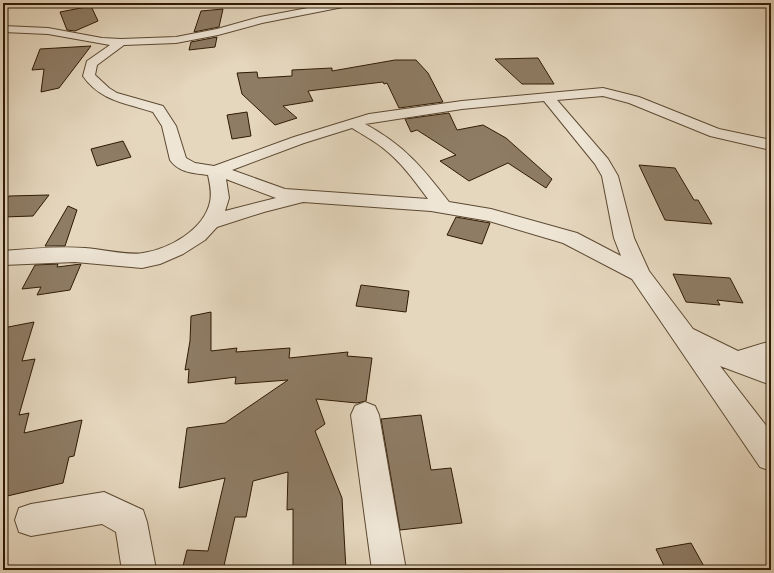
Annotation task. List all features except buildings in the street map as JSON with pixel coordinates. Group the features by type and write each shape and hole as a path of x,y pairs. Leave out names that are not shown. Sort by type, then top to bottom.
{"street":[{"path":"3,29 42,31 102,41 121,42 176,40 200,36 260,20 348,3"},
{"path":"121,42 91,64 89,76 100,89 110,94 128,102 158,109 169,126 178,160 184,165 237,177 282,194 443,207 491,215 570,238 640,274"},
{"path":"215,171 293,142 382,116 454,106 603,92 617,95 715,132 771,144"},
{"path":"548,98 602,162 610,176 624,238 640,274 771,456"},
{"path":"354,123 382,139 399,153 422,178 443,207"},
{"path":"3,258 53,254 107,256 140,261 162,257 178,249 197,236 211,222 218,206 220,187 215,171"},
{"path":"211,222 260,207 305,197"},
{"path":"684,336 736,362 771,374"},
{"path":"736,362 771,352"},
{"path":"364,415 389,570"},
{"path":"31,520 104,508 131,522 138,564 137,570"}]}
